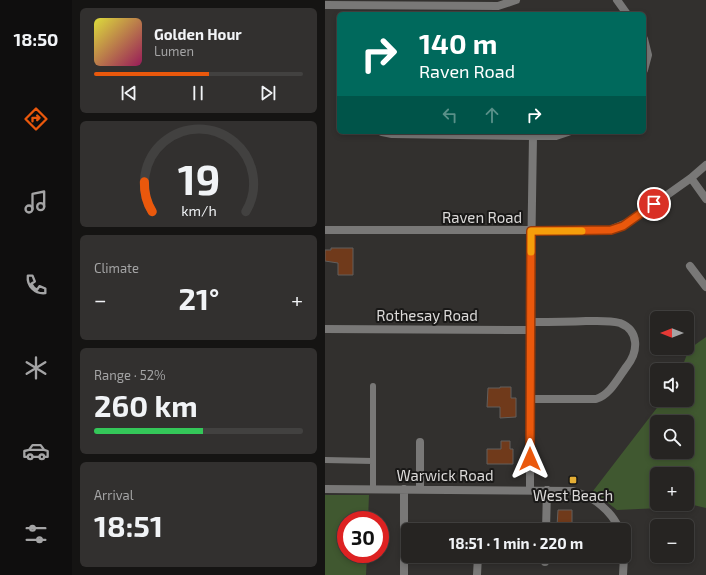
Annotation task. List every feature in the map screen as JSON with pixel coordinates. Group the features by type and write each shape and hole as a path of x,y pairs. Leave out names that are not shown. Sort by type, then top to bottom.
{"street":[{"path":"325,5 372,2 498,6 516,0"},
{"path":"617,0 626,12"},
{"path":"646,47 648,55 646,62"},
{"path":"392,134 533,136 556,136 562,134"},
{"path":"530,490 530,326 533,136"},
{"name":"Raven Road","path":"325,222 329,230 604,231 617,228 629,222 706,166"},
{"path":"691,178 706,198"},
{"path":"690,266 706,287"},
{"name":"Rothesay Road","path":"325,329 530,326 605,321 619,323 631,332 636,344 632,360 602,397 595,399 530,399"},
{"path":"420,442 420,489"},
{"name":"Warwick Road","path":"325,489 573,491 590,497 608,511 615,523"},
{"path":"404,489 404,575"},
{"path":"546,523 547,490"},
{"path":"477,575 478,563"},
{"path":"623,575 624,563"}],"lane":[{"path":"373,386 373,489"},
{"path":"325,460 373,461"}],"green space":[{"path":"706,337 706,508 694,505 694,467 650,467 650,508 617,510 593,491 650,417 650,459 694,459 694,415 651,415 658,407 694,407 694,363 684,363 687,355 694,355 694,345"},
{"path":"325,495 369,495 368,511 337,511 337,563 367,563 366,575 325,575"}],"building":[{"path":"331,248 353,248 353,275 338,275 338,263 325,261 325,250 331,250"},
{"path":"511,387 511,398 516,398 516,417 500,418 500,407 487,407 488,388"},
{"path":"501,441 510,441 510,449 513,449 513,464 487,464 487,449 501,449"},
{"path":"558,510 572,510 572,523 557,523"}],"slow traffic":[{"path":"531,252 531,231 582,231"}],"place":[{"name":"West Beach","path":"573,480"}],"route":[{"path":"530,459 531,231 611,230 623,226 654,204"}]}
